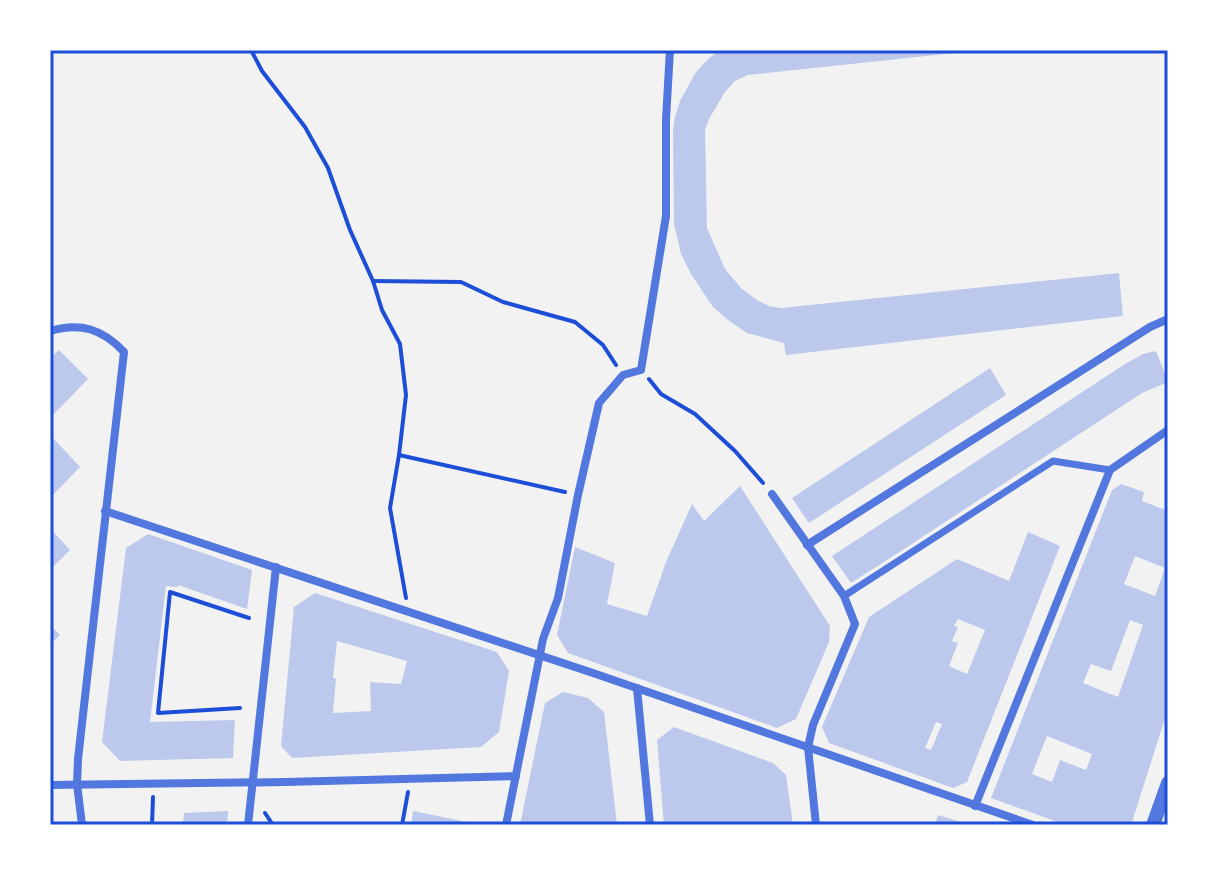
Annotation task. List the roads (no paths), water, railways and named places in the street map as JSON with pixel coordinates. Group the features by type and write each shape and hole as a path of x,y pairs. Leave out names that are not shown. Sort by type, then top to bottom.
{"street":[{"path":"506,825 545,630 558,598 599,403 623,375 641,370 666,216 670,50"},
{"path":"807,545 1150,327 1168,319"},
{"path":"51,329 80,327 98,331 113,340 124,352 78,759 77,784 82,825"},
{"path":"975,806 1110,470 1168,430"},
{"path":"844,596 1053,461 1110,470"},
{"path":"772,494 844,596 855,624 813,725 808,747 816,825"},
{"path":"105,511 637,688 1033,825"},
{"path":"248,825 276,567"},
{"path":"637,688 650,825"},
{"path":"50,785 516,776"},
{"path":"1153,825 1168,783"}]}
